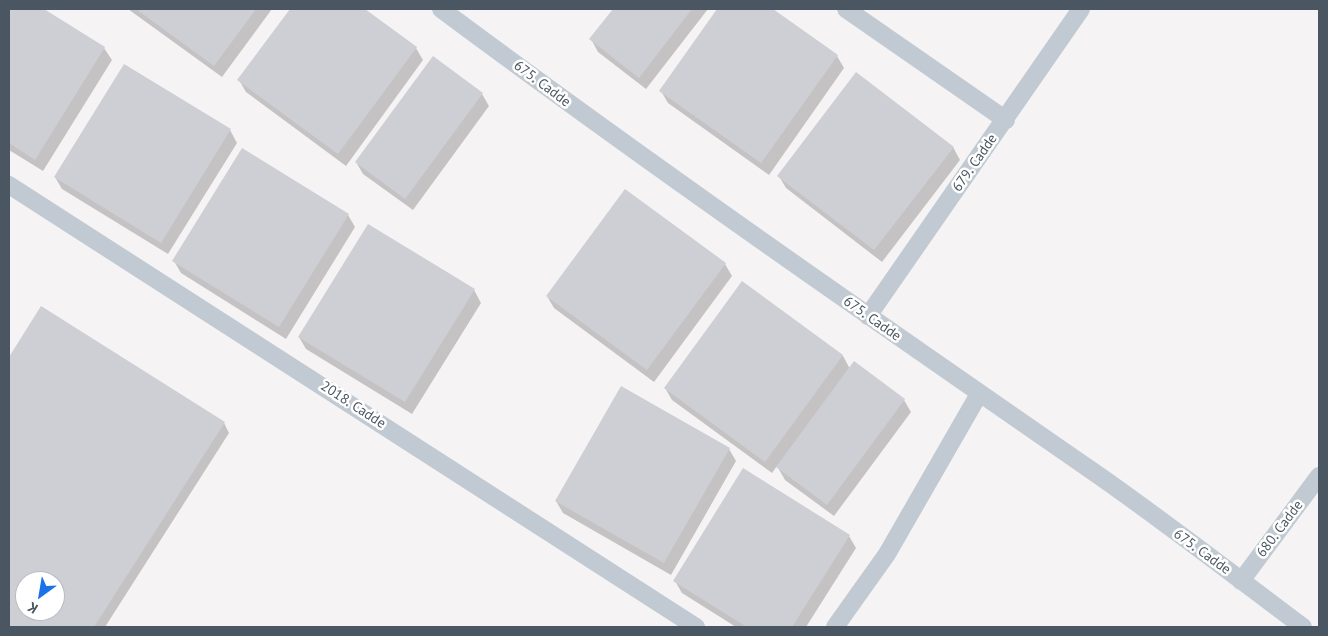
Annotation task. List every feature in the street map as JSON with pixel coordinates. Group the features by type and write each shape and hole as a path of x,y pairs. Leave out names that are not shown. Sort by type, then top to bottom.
{"street":[{"name":"675. Cadde","path":"441,9 580,112 979,394 1099,476 1303,627"},
{"path":"846,9 1006,120"},
{"name":"679. Cadde","path":"868,316 1006,120 1081,9"},
{"name":"2018. Cadde","path":"9,184 696,627"},
{"path":"835,627 887,554 979,394"},
{"name":"680. Cadde","path":"1241,581 1319,476"}],"building":[{"path":"9,9 44,9 105,47 35,160 9,143"},
{"path":"136,9 256,9 214,66"},
{"path":"290,9 365,9 417,47 338,154 237,80"},
{"path":"613,9 692,9 639,78 589,39"},
{"path":"717,9 773,9 838,55 761,163 659,91"},
{"path":"433,56 483,93 405,199 355,162"},
{"path":"124,64 231,129 161,243 54,177"},
{"path":"856,72 954,147 874,250 777,176"},
{"path":"242,148 349,214 279,327 172,261"},
{"path":"625,189 726,263 647,370 546,296"},
{"path":"368,224 475,289 405,402 298,337"},
{"path":"742,281 843,355 765,462 664,388"},
{"path":"41,306 225,422 94,627 9,627 9,357"},
{"path":"854,361 905,399 827,505 776,467"},
{"path":"621,386 730,448 664,563 555,501"},
{"path":"743,468 850,535 792,627 747,627 673,581"}]}
